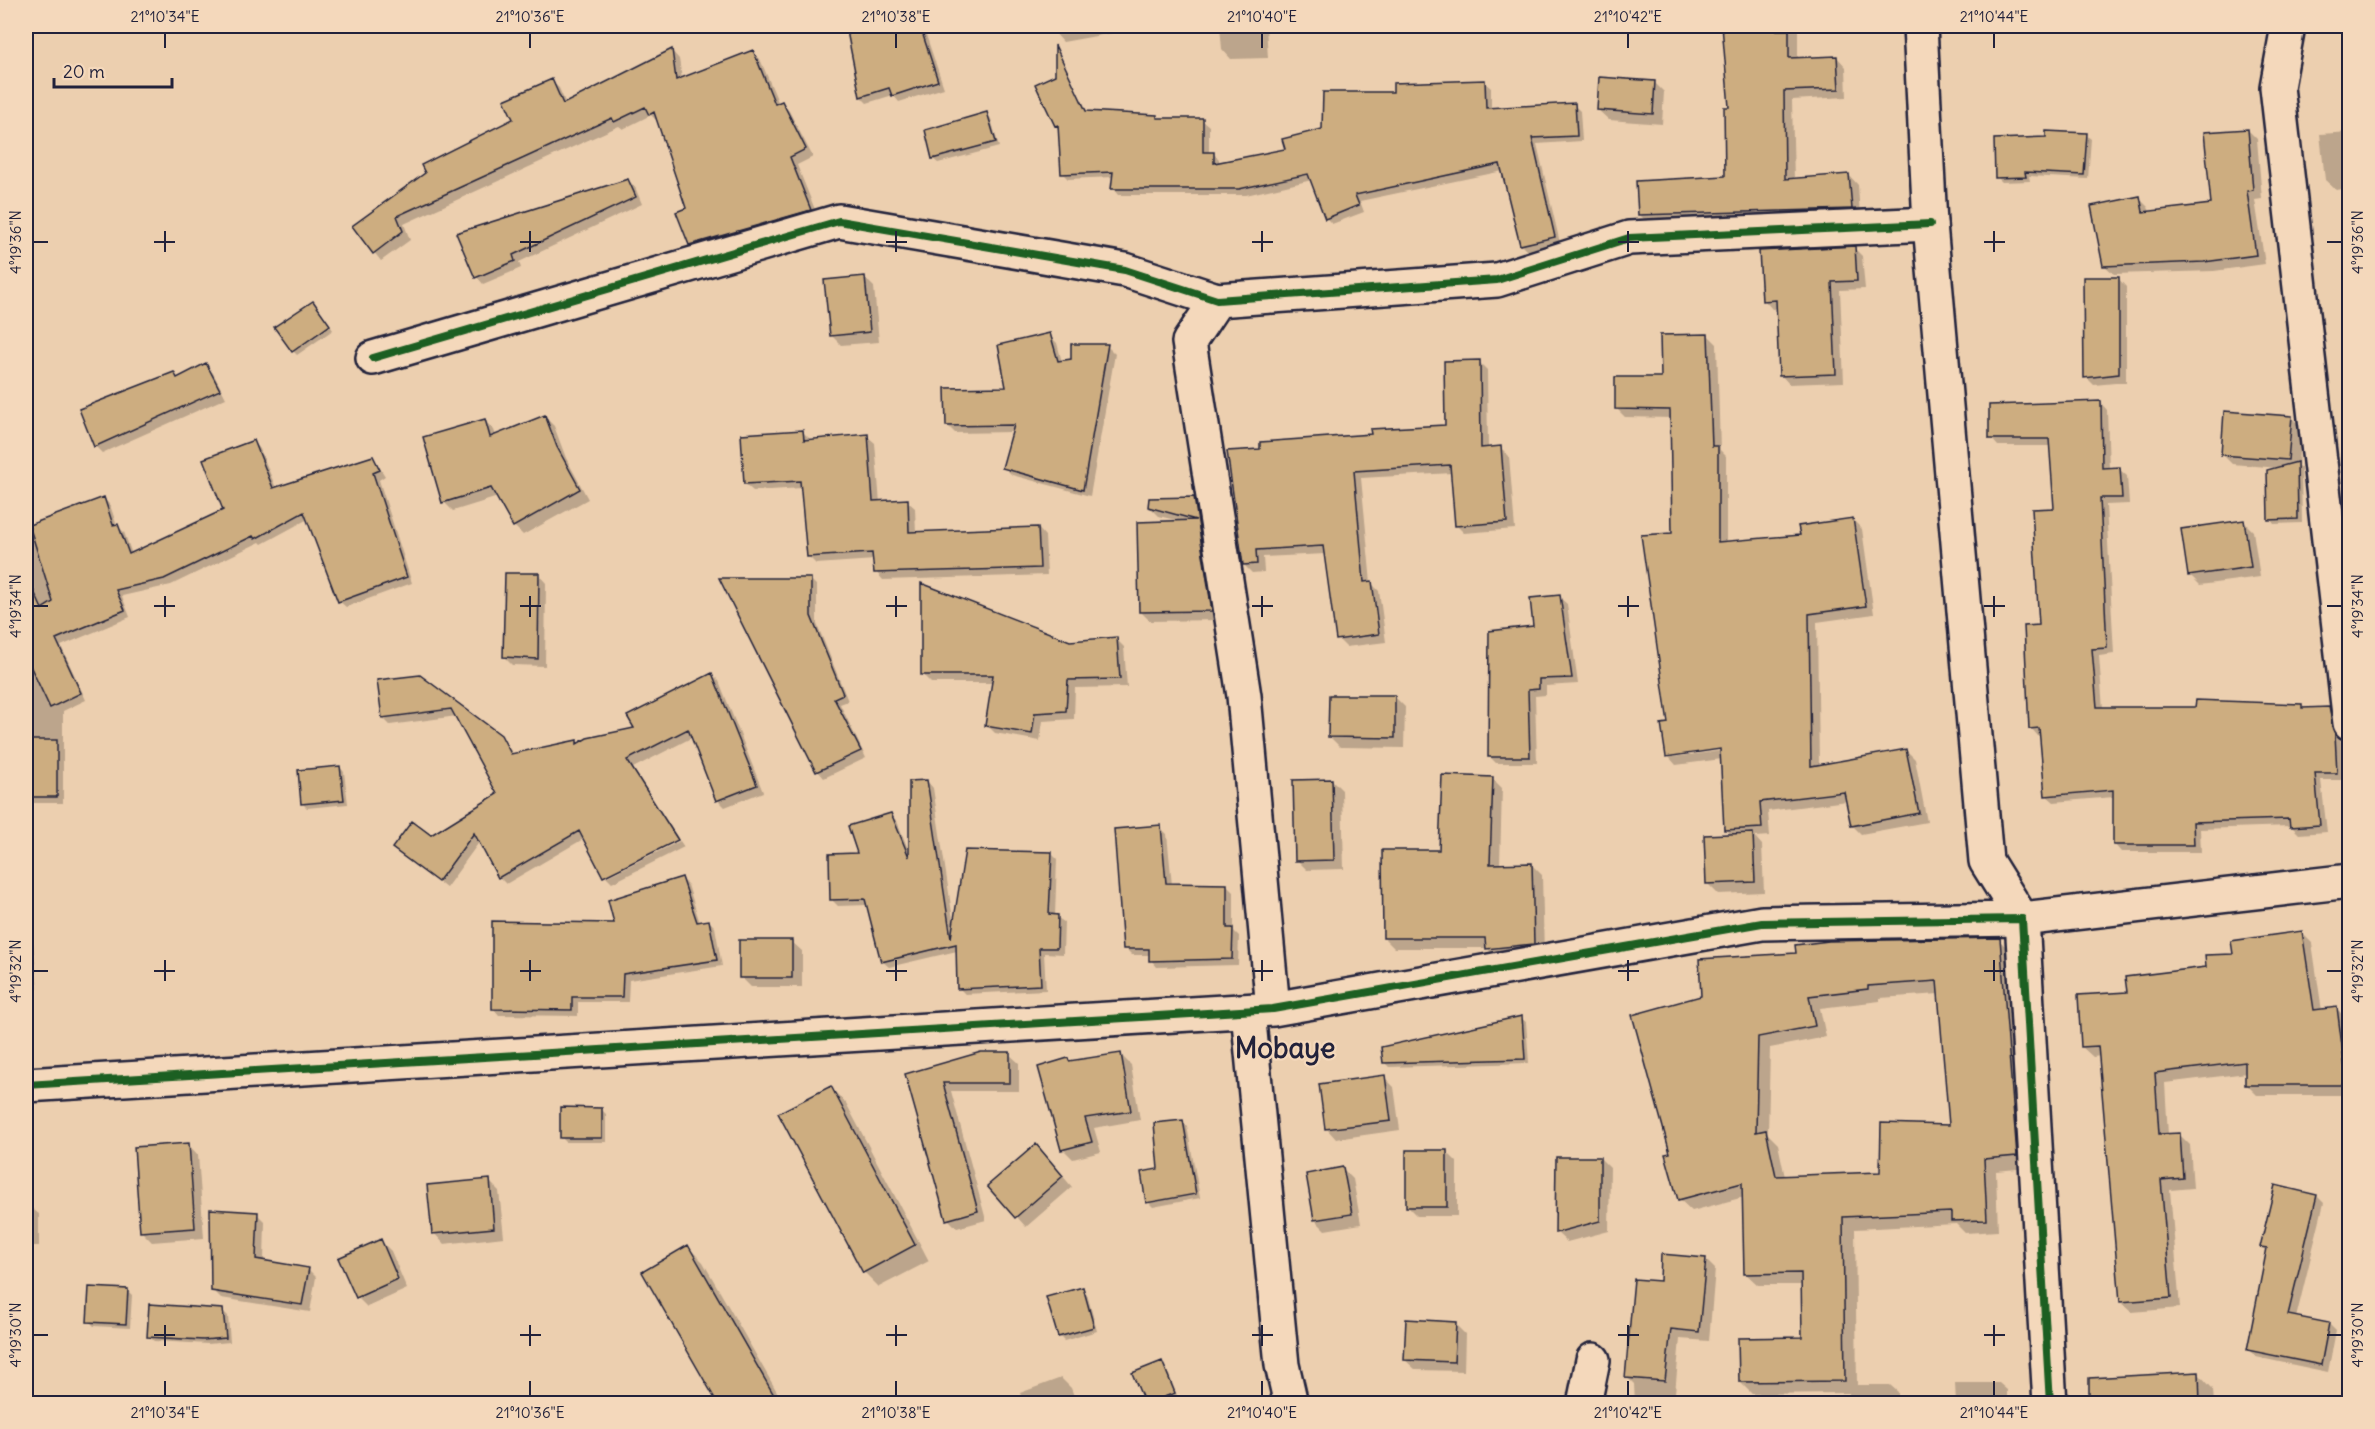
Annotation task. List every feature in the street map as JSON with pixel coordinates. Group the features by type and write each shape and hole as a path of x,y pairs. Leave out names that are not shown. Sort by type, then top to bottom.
{"street":[{"path":"1920,26 1930,224 1986,861 2022,919 2050,1404"},
{"path":"2288,26 2277,87 2349,723"},
{"path":"373,358 839,221 1125,270 1217,300 1497,280 1629,238 1930,224"},
{"path":"1217,300 1189,342 1244,696 1260,1010 1282,1365 1291,1404"},
{"path":"26,1085 1260,1010 1762,923 2022,919 2349,881"},
{"path":"1584,1404 1593,1360"}],"building":[{"path":"846,26 920,26 938,81 892,96 889,88 860,97"},
{"path":"1722,26 1764,26 1764,30 1789,30 1789,58 1837,56 1839,89 1784,91 1785,179 1849,174 1852,209 1638,215 1636,181 1725,176 1724,107 1729,107"},
{"path":"1055,45 1086,111 1157,115 1157,118 1203,118 1203,152 1214,152 1214,163 1285,149 1282,139 1322,129 1323,92 1393,92 1393,83 1485,80 1486,108 1575,103 1577,136 1532,138 1555,237 1520,245 1500,164 1355,195 1359,205 1325,219 1308,174 1239,189 1111,189 1113,172 1061,174 1058,125 1055,126 1035,84 1055,75"},
{"path":"672,49 676,80 753,50 775,104 782,101 806,149 790,157 811,210 689,245 676,212 686,208 654,112 649,115 645,107 614,122 612,118 397,216 403,231 373,254 352,226 425,173 421,165 513,119 504,100 552,79 563,104"},
{"path":"1599,77 1655,81 1653,114 1597,110"},
{"path":"987,112 996,142 932,159 925,130"},
{"path":"2248,129 2253,190 2247,191 2256,255 2204,262 2103,266 2091,206 2140,196 2143,212 2211,204 2204,132"},
{"path":"2046,131 2087,133 2084,175 2025,172 2026,177 1995,178 1994,139 2046,137"},
{"path":"628,179 636,197 513,255 515,261 475,278 456,233"},
{"path":"1855,246 1857,281 1832,282 1836,374 1779,376 1776,300 1762,301 1759,251"},
{"path":"865,276 870,332 830,336 824,280"},
{"path":"2083,277 2119,277 2119,374 2084,378"},
{"path":"313,301 330,325 292,352 274,327"},
{"path":"1050,333 1058,361 1071,359 1071,344 1108,344 1083,490 1002,468 1014,425 946,426 945,388 1006,387 998,345"},
{"path":"1708,334 1712,446 1718,446 1718,542 1800,535 1798,526 1853,518 1866,606 1809,614 1811,766 1906,749 1919,813 1851,826 1844,792 1760,802 1762,828 1724,830 1720,749 1666,757 1661,724 1668,723 1641,535 1672,533 1670,410 1615,409 1615,377 1661,377 1660,335"},
{"path":"1480,360 1481,448 1501,446 1507,522 1455,526 1450,465 1354,471 1364,582 1372,581 1379,634 1336,640 1323,546 1256,550 1257,564 1243,565 1227,451 1260,449 1260,442 1371,434 1370,429 1445,425 1444,361"},
{"path":"206,363 220,390 94,447 79,409 174,372 177,378"},
{"path":"2101,401 2102,468 2120,467 2122,498 2100,498 2107,648 2092,649 2097,707 2195,707 2196,700 2302,704 2302,708 2329,707 2335,734 2337,773 2315,773 2320,825 2290,827 2289,819 2193,822 2194,845 2113,845 2113,790 2045,796 2039,728 2029,729 2024,626 2039,625 2032,509 2054,508 2049,439 1989,439 1989,405"},
{"path":"2224,411 2292,416 2288,460 2221,455"},
{"path":"545,415 557,447 580,489 513,527 491,488 442,503 423,437 485,419 490,437"},
{"path":"803,430 804,440 868,434 873,501 908,499 909,532 1038,527 1040,568 874,573 872,553 807,557 800,481 744,484 741,434"},
{"path":"254,440 273,488 373,456 380,470 373,473 407,577 338,602 304,512 255,539 253,536 164,579 116,590 125,610 56,639 81,693 50,708 26,657 26,574 42,609 53,602 29,525 104,497 113,525 118,524 129,554 223,510 203,459"},
{"path":"2297,462 2298,519 2268,520 2267,470"},
{"path":"1194,497 1212,611 1139,612 1137,522 1196,520 1148,507 1149,498"},
{"path":"2244,520 2251,567 2188,576 2181,529"},
{"path":"505,573 539,573 538,659 503,657"},
{"path":"719,578 811,578 811,616 843,694 834,698 861,751 816,772"},
{"path":"921,583 1070,641 1117,637 1120,679 1068,680 1066,711 1035,713 1032,734 985,726 993,675 921,675"},
{"path":"1560,595 1572,678 1539,679 1539,689 1528,690 1530,757 1488,757 1489,631 1533,626 1530,598"},
{"path":"712,673 757,785 716,801 688,729 627,760 678,840 603,877 579,831 498,878 474,833 438,882 392,848 412,821 431,835 497,794 451,709 382,718 377,680 420,675 501,735 511,754 577,740 577,744 587,738 634,728 627,716"},
{"path":"1329,695 1395,695 1395,738 1328,737"},
{"path":"26,740 57,740 57,797 26,797"},
{"path":"340,766 344,800 301,804 298,770"},
{"path":"1442,775 1493,777 1490,864 1532,863 1534,944 1486,949 1485,938 1383,938 1382,850 1439,850"},
{"path":"1332,779 1334,860 1295,861 1293,780"},
{"path":"927,780 951,938 965,850 1052,852 1049,914 1058,915 1057,948 1039,948 1041,985 957,989 956,944 881,962 865,899 830,900 829,854 857,853 848,826 891,813 909,857 909,781"},
{"path":"1161,825 1166,883 1227,884 1227,928 1233,928 1232,959 1149,961 1149,949 1123,949 1114,829"},
{"path":"1753,833 1755,882 1706,884 1704,835"},
{"path":"682,877 697,922 709,920 717,960 623,974 622,997 572,997 572,1010 492,1009 492,921 614,923 608,900"},
{"path":"2302,931 2314,1010 2337,1007 2347,1085 2245,1085 2245,1062 2155,1073 2159,1134 2180,1133 2183,1178 2161,1180 2171,1298 2120,1302 2098,1046 2081,1047 2078,995 2127,992 2125,977 2206,967 2205,955 2233,954 2231,941"},
{"path":"2000,938 2017,1156 1984,1159 1987,1220 1951,1221 1951,1212 1843,1217 1845,1381 1739,1382 1738,1338 1802,1337 1801,1273 1744,1274 1742,1183 1678,1200 1665,1154 1670,1153 1632,1015 1701,996 1699,959 1796,953 1795,945 1829,941","holes":["1937,981 1949,1125 1881,1123 1880,1172 1776,1176 1766,1130 1756,1132 1758,1037 1815,1026 1809,996 1868,989 1868,986"]},
{"path":"739,940 792,940 792,978 739,978"},
{"path":"1522,1016 1525,1059 1383,1063 1381,1047"},
{"path":"981,1052 1010,1052 1010,1083 943,1083 978,1211 946,1220 905,1074"},
{"path":"1121,1053 1131,1111 1085,1118 1092,1142 1061,1150 1038,1067 1068,1058 1069,1061"},
{"path":"1385,1075 1391,1121 1325,1129 1319,1084"},
{"path":"831,1086 915,1245 863,1273 778,1113"},
{"path":"560,1107 602,1108 602,1138 560,1138"},
{"path":"1183,1120 1196,1194 1146,1203 1141,1172 1158,1169 1154,1123"},
{"path":"189,1143 195,1228 140,1232 134,1147"},
{"path":"1036,1144 1063,1176 1015,1218 987,1186"},
{"path":"1406,1150 1447,1150 1447,1207 1406,1207"},
{"path":"1556,1157 1600,1157 1600,1221 1555,1233"},
{"path":"1343,1167 1352,1214 1314,1220 1306,1174"},
{"path":"490,1179 494,1228 432,1234 427,1185"},
{"path":"2275,1185 2317,1195 2288,1315 2329,1323 2321,1365 2247,1350 2267,1248 2260,1247"},
{"path":"210,1209 258,1212 256,1259 309,1268 302,1305 211,1291"},
{"path":"381,1239 398,1279 356,1298 338,1258"},
{"path":"688,1245 779,1404 718,1404 642,1272"},
{"path":"1661,1254 1706,1258 1699,1332 1671,1329 1665,1381 1625,1378 1634,1279 1660,1281"},
{"path":"89,1287 128,1289 126,1324 87,1322"},
{"path":"1083,1287 1094,1327 1058,1337 1046,1297"},
{"path":"149,1304 223,1309 226,1338 203,1340 147,1337"},
{"path":"1406,1319 1456,1322 1454,1362 1404,1360"},
{"path":"1162,1361 1175,1393 1145,1404 1132,1373"},
{"path":"2199,1372 2200,1404 2089,1404 2089,1378"}],"cycle path":[{"path":"373,358 839,221 1125,270 1217,300 1497,280 1629,238 1930,224"},
{"path":"26,1085 1273,1009 1762,923 2022,919 2050,1404"}],"district":[{"name":"Mobaye","path":"1285,1048"}]}
